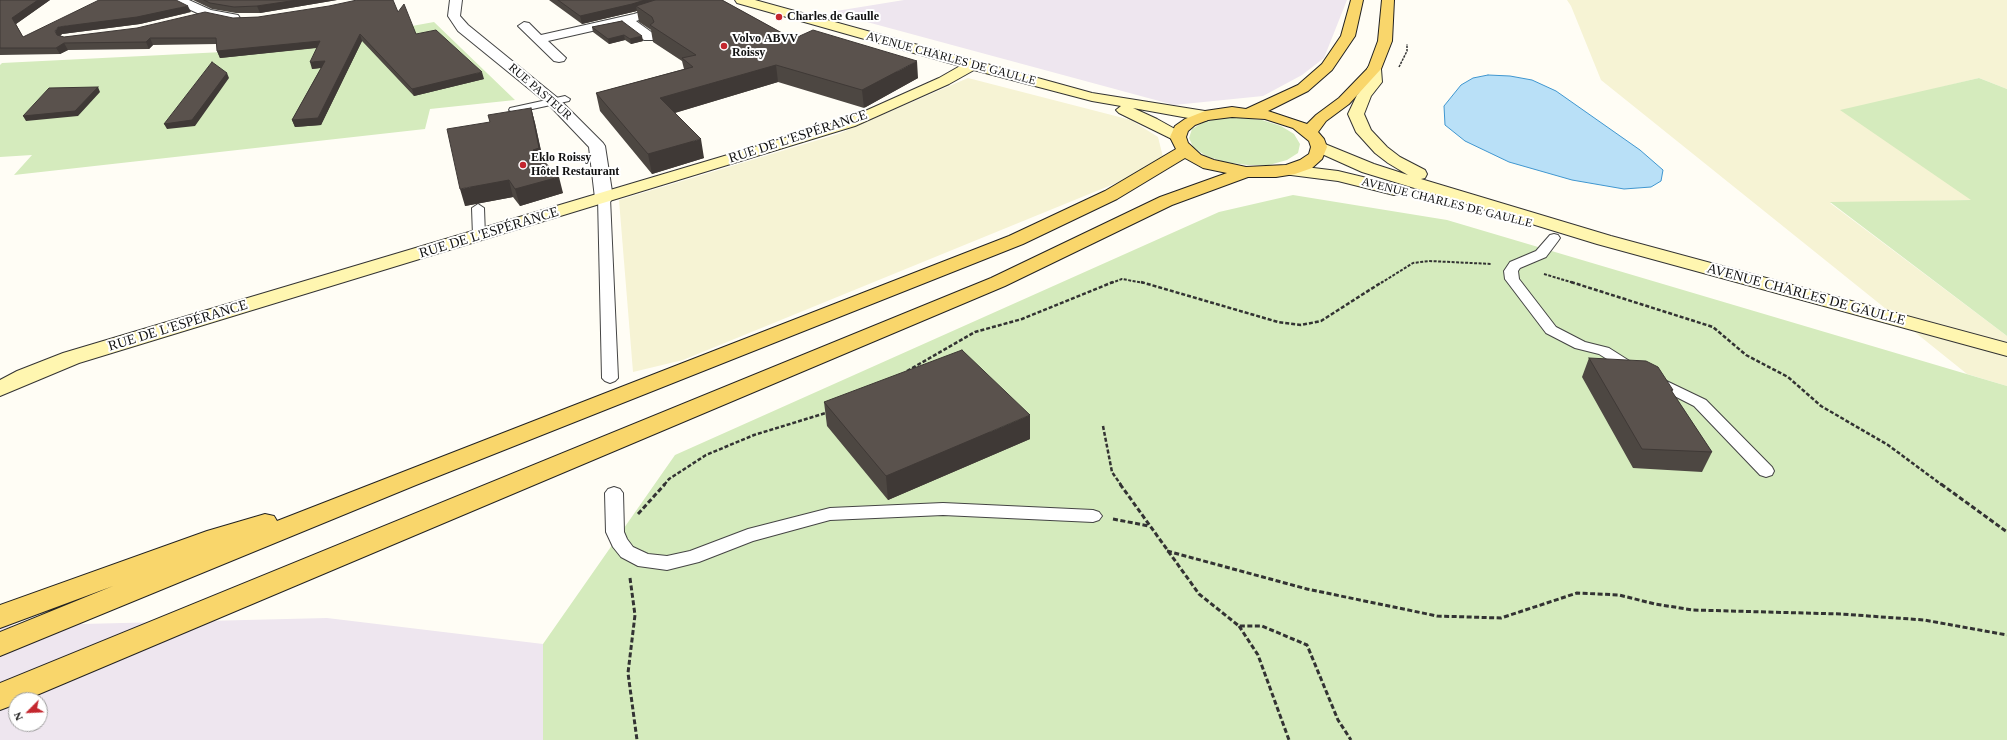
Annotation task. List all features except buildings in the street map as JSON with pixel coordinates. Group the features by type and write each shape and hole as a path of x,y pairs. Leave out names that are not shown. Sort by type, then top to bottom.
{"main road":[{"name":"AVENUE CHARLES DE GAULLE","path":"741,0 973,65 1092,96 1205,116"},
{"path":"1249,113 1276,102 1303,88 1327,68 1348,36 1357,0"},
{"path":"1309,132 1322,118 1344,100 1374,69 1385,41 1388,0"},
{"name":"RUE DE L'ESPÉRANCE","path":"0,389 25,376 71,358 850,123 908,98 973,65"},
{"path":"1374,69 1375,82 1364,95 1356,114 1364,132 1394,160 1426,178 1554,219 1604,240"},
{"name":"AVENUE CHARLES DE GAULLE","path":"1092,96 1152,122 1182,144"},
{"path":"0,644 407,479 1016,240 1111,195 1168,162 1182,144 1182,129 1190,122 1205,116 1232,112 1249,113 1284,119 1309,132 1316,139 1319,147 1316,156 1306,164 1289,170 1276,172 1246,172 1210,164 1195,158 1182,144"},
{"name":"AVENUE CHARLES DE GAULLE","path":"1319,147 1368,168 1604,240 2007,350"},
{"name":"AVENUE CHARLES DE GAULLE","path":"1289,170 1338,176 1604,240"},
{"path":"0,696 998,282 1166,201 1246,172"},
{"path":"0,617 216,538 407,479"}],"street":[{"path":"179,0 208,13 236,19 244,18"},
{"name":"RUE PASTEUR","path":"456,0 454,16 463,28 559,100 597,146 604,198"},
{"path":"539,39 626,20 689,0"},
{"path":"185,19 208,13"},
{"path":"569,20 582,30"},
{"path":"626,20 649,37"},
{"path":"524,26 559,58"}],"lane":[{"path":"514,110 559,100"},
{"path":"604,198 610,378"},
{"path":"478,208 479,236"},
{"path":"1554,238 1541,254 1515,265 1511,271 1512,279 1550,330 1580,345 1604,351 1639,373 1700,403 1766,471"},
{"path":"614,493 615,532 619,542 627,552 645,561 667,563 693,557 748,536 830,514 943,509 1093,516"}],"path":[{"path":"906,372 975,332 1022,320 1122,279 1136,281 1278,322 1301,325 1321,321 1413,263 1429,261 1515,265 1713,327 1746,355 1788,377 1821,406 1888,445 2007,532"},
{"path":"637,740 628,673 635,615 627,552 627,536 630,524 669,479 706,455 754,435 832,411"},
{"path":"1103,426 1112,472 1167,551 1200,594 1239,626 1258,655 1288,740"},
{"path":"1093,516 1149,526"},
{"path":"1167,551 1307,589 1437,616 1501,618 1577,593 1619,595 1655,604 1693,610 1841,614 1924,620 1996,632 2007,636"},
{"path":"1239,626 1262,626 1307,645 1338,720 1351,740"}],"shaded area":[{"path":"904,0 1347,0 1324,58 1302,75 1263,96 1174,105 830,12"},
{"path":"1567,0 2007,0 2007,89 1979,78 1917,93 1972,200 1830,203 2007,336 2007,386 1967,374 1601,80 1571,6"},
{"path":"968,78 1131,120 1158,137 1163,157 1148,170 683,360 633,372 619,200 838,134"},
{"path":"327,618 543,644 543,740 0,740 0,626"}],"green space":[{"path":"434,22 515,100 430,109 425,129 14,175 32,155 0,157 0,65 2,63 223,52 346,38"},
{"path":"1979,78 2007,89 2007,336 1830,202 1971,200 1840,110"},
{"path":"1221,118 1262,120 1281,126 1294,134 1300,144 1298,153 1287,160 1269,165 1247,165 1225,162 1206,156 1193,147 1189,138 1192,129 1204,122"},
{"path":"1293,195 1447,220 2007,386 2007,740 543,740 543,644 675,455 1219,212"}],"water":[{"path":"1488,75 1510,76 1532,80 1556,91 1640,150 1663,170 1661,181 1651,187 1624,189 1572,180 1509,162 1465,141 1445,125 1444,106 1461,85 1473,78"}],"place":[{"name":"Charles de Gaulle","path":"779,17"},
{"name":"Volvo ABVV Roissy","path":"724,46"},
{"name":"Eklo Roissy Hôtel Restaurant","path":"523,165"}]}
